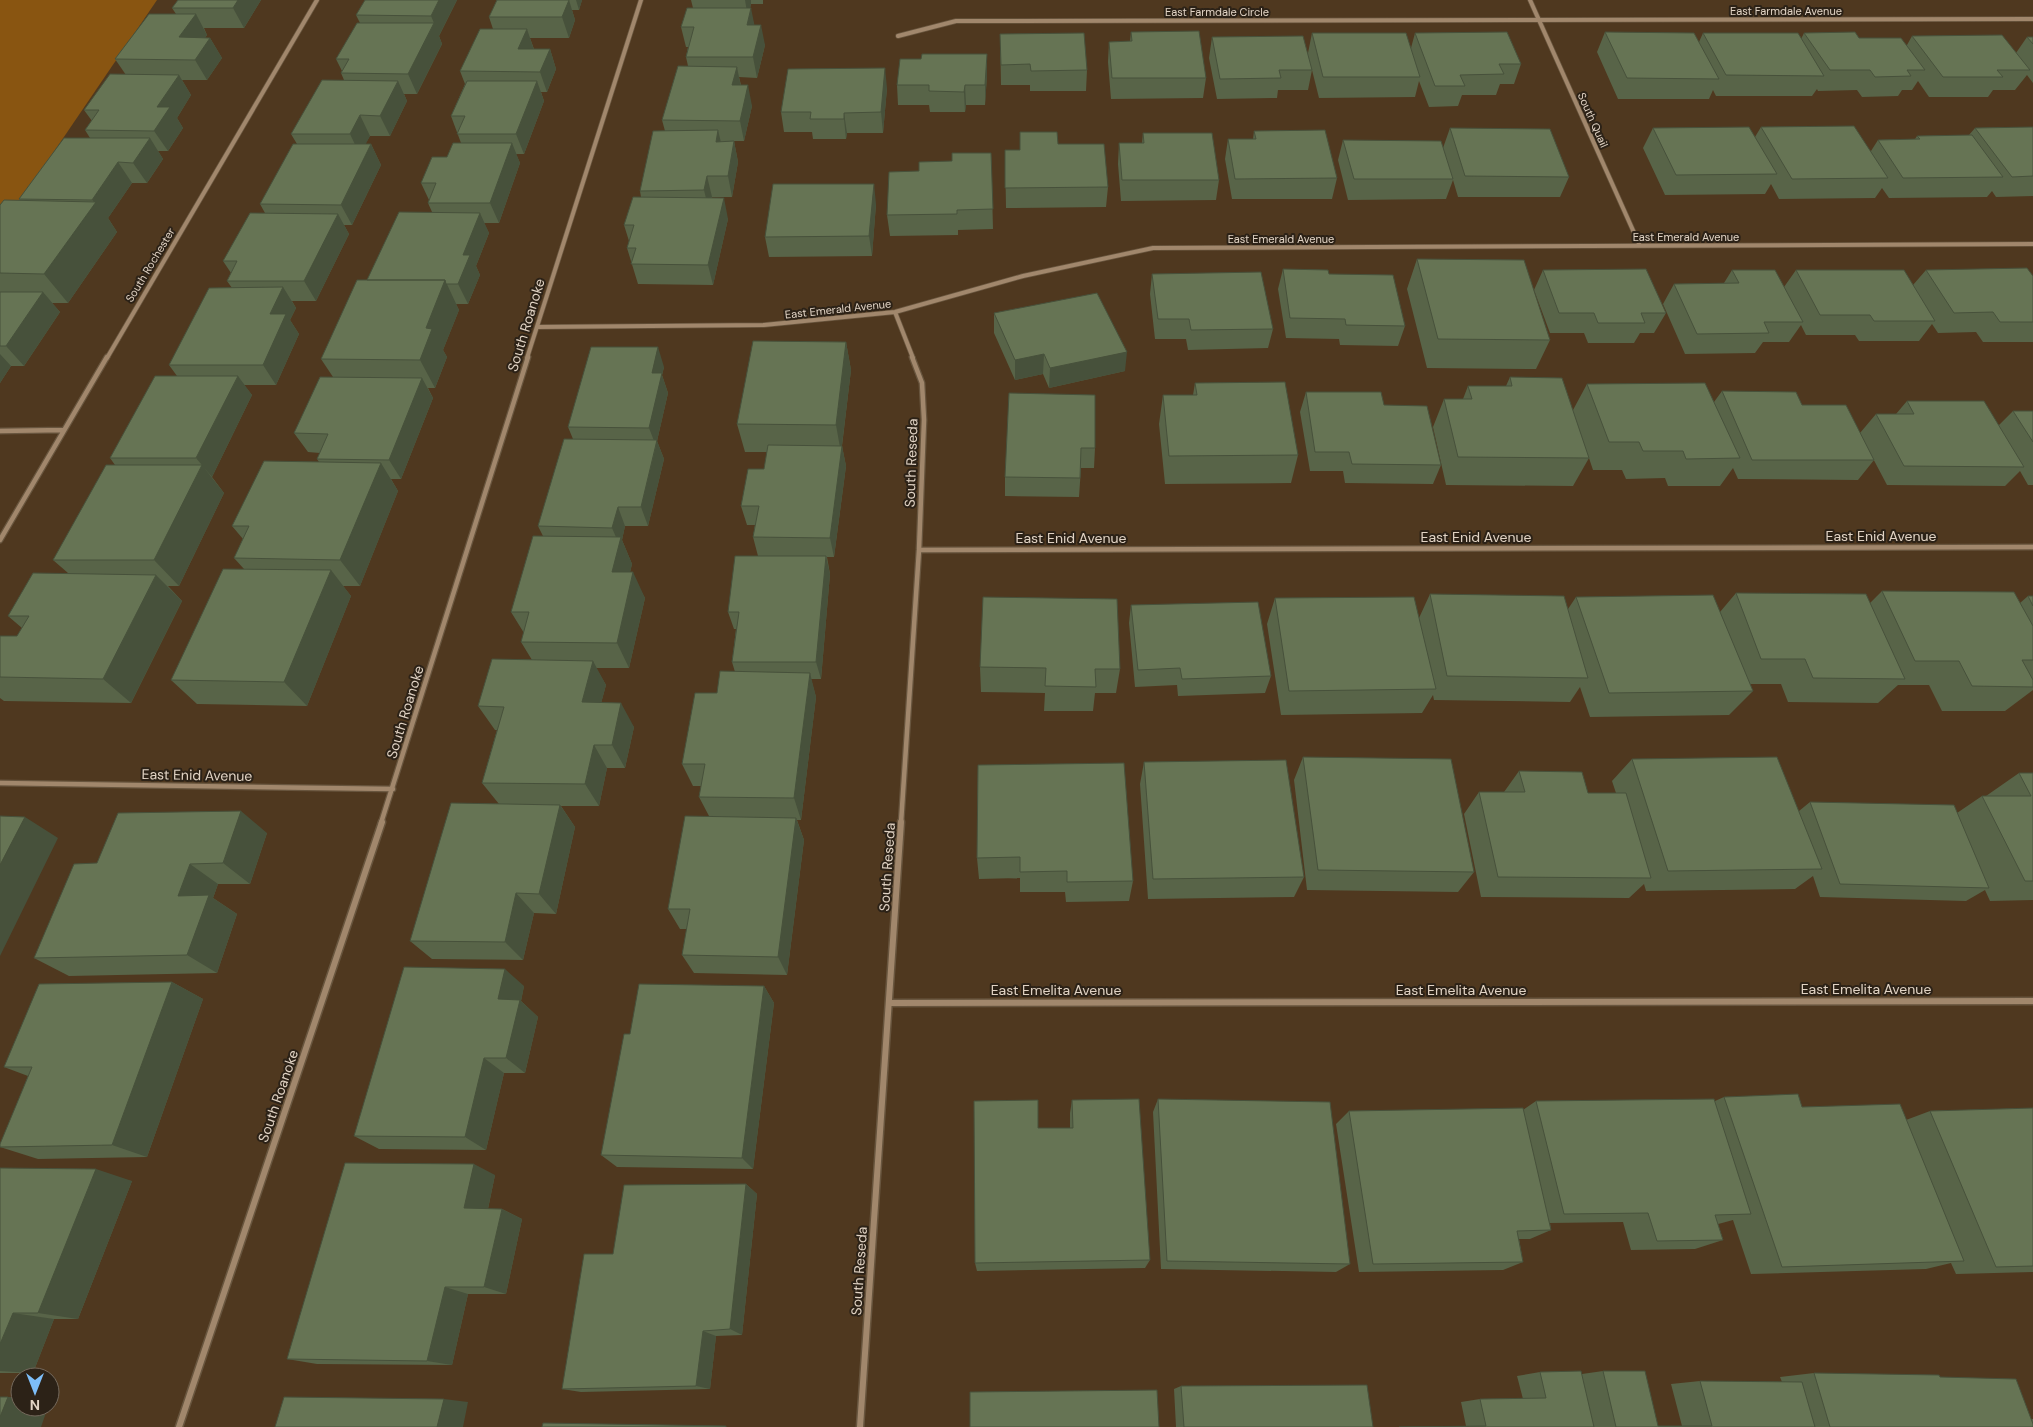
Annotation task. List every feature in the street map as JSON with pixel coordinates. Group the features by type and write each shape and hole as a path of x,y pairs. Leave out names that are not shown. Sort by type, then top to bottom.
{"street":[{"name":"South Rochester","path":"0,540 317,0"},
{"name":"South Roanoke","path":"179,1427 393,789 641,0"},
{"name":"South Quail","path":"1530,0 1640,246"},
{"name":"East Farmdale Avenue","path":"1538,19 2033,19"},
{"name":"East Farmdale Circle","path":"898,36 956,21 1538,19"},
{"name":"East Emerald Avenue","path":"537,327 764,325 895,312 1023,276 1153,248 2033,244"},
{"name":"South Reseda","path":"860,1427 919,550 924,420 922,383 895,312"},
{"path":"0,431 64,430"},
{"name":"East Enid Avenue","path":"919,550 2033,547"},
{"name":"East Enid Avenue","path":"0,783 393,789"},
{"name":"East Emelita Avenue","path":"889,1003 2033,1001"}],"shaded area":[{"path":"0,0 157,0 0,231"}],"building":[{"path":"178,0 238,0 233,8 172,8"},
{"path":"365,0 439,0 431,16 356,15"},
{"path":"497,0 569,0 562,17 489,17"},
{"path":"687,8 751,8 747,25 761,25 753,57 686,57 694,27 681,27"},
{"path":"149,14 196,14 179,37 210,38 195,60 115,59"},
{"path":"357,23 434,23 408,74 341,73 349,59 336,59"},
{"path":"480,29 527,29 518,49 550,49 540,72 460,71"},
{"path":"1199,31 1206,78 1112,78 1109,42 1132,41 1131,32"},
{"path":"1507,32 1521,64 1499,64 1504,74 1460,75 1465,86 1435,86 1415,33"},
{"path":"1605,32 1694,33 1719,79 1627,78"},
{"path":"1855,32 1859,38 1901,38 1925,70 1907,70 1911,76 1875,77 1870,70 1830,70 1804,33"},
{"path":"1084,33 1087,70 1031,71 1030,64 1001,65 1000,34"},
{"path":"1312,33 1406,33 1420,77 1323,77"},
{"path":"1703,33 1798,33 1824,76 1726,75"},
{"path":"2002,35 2030,70 1997,70 2003,77 1943,77 1912,36"},
{"path":"1303,36 1312,70 1279,70 1281,78 1220,79 1212,37"},
{"path":"2027,37 2033,37 2033,44"},
{"path":"922,54 987,54 985,85 965,85 964,92 929,91 929,85 897,85 900,59 921,59"},
{"path":"678,66 737,67 732,85 748,85 740,121 662,120"},
{"path":"885,68 881,112 844,113 844,119 810,119 811,112 781,112 788,69"},
{"path":"110,74 179,75 157,107 170,107 154,131 85,130 99,110 84,110"},
{"path":"322,80 398,81 380,116 360,115 350,134 291,134"},
{"path":"467,81 537,81 516,134 457,134 465,116 451,116"},
{"path":"1854,126 1888,178 1792,179 1761,127"},
{"path":"1749,127 1777,174 1676,175 1653,128"},
{"path":"2033,127 2033,176 2012,177 1975,128"},
{"path":"1450,128 1550,129 1569,177 1465,176"},
{"path":"718,130 716,142 734,141 728,176 707,176 704,190 640,191 653,131"},
{"path":"1325,130 1337,178 1235,179 1228,139 1256,139 1254,131"},
{"path":"1020,132 1057,132 1058,144 1104,144 1108,187 1005,188 1005,150 1020,150"},
{"path":"1143,133 1212,133 1219,180 1122,180 1119,143 1144,143"},
{"path":"1972,135 2003,177 1903,178 1878,140 1920,139 1917,136"},
{"path":"64,138 150,138 133,163 118,162 92,200 19,199"},
{"path":"1343,140 1441,141 1453,179 1354,179"},
{"path":"453,143 512,143 490,203 428,203 436,183 421,183 432,157 447,157"},
{"path":"293,144 371,144 341,205 260,204"},
{"path":"952,153 991,153 993,209 957,210 957,214 887,215 889,172 919,171 919,162 952,161"},
{"path":"773,184 874,184 869,236 765,237"},
{"path":"633,197 724,198 708,265 631,264 636,248 627,248 634,225 624,225"},
{"path":"4,200 96,202 44,274 0,273 0,205"},
{"path":"399,212 480,213 463,255 470,255 458,284 446,284 445,280 367,280"},
{"path":"250,213 338,214 304,281 227,281 237,261 223,261"},
{"path":"1417,259 1524,260 1550,340 1438,339"},
{"path":"2027,268 2033,276 2033,322 2000,322 1993,312 1954,313 1926,270"},
{"path":"1283,269 1328,270 1329,274 1393,275 1405,326 1346,325 1345,319 1290,318"},
{"path":"1646,269 1666,313 1641,313 1645,323 1598,323 1594,313 1559,313 1543,270"},
{"path":"1732,270 1775,270 1803,322 1764,322 1769,333 1697,334 1674,284 1739,283"},
{"path":"1796,270 1904,270 1935,321 1874,321 1870,315 1820,315"},
{"path":"1261,272 1273,329 1191,330 1189,319 1158,319 1152,274"},
{"path":"357,280 445,280 426,328 432,329 420,360 321,359"},
{"path":"283,287 270,314 286,314 263,365 169,365 209,288"},
{"path":"0,292 43,292 6,346 0,346"},
{"path":"1097,293 1127,352 1050,368 1044,354 1015,360 994,313"},
{"path":"753,341 846,342 836,425 737,424"},
{"path":"591,347 658,347 652,373 662,373 649,428 568,427"},
{"path":"155,376 238,376 196,458 110,458"},
{"path":"320,377 422,378 389,460 317,459 328,434 294,433"},
{"path":"1510,377 1562,378 1589,458 1458,457 1444,399 1472,399 1468,386 1512,386"},
{"path":"1285,382 1298,455 1169,456 1163,395 1197,395 1195,383"},
{"path":"1705,383 1740,458 1686,459 1683,451 1643,451 1639,442 1609,442 1587,384"},
{"path":"1722,391 1796,392 1802,405 1846,405 1874,460 1752,460"},
{"path":"1306,392 1381,392 1384,405 1427,406 1441,465 1352,464 1349,452 1315,452"},
{"path":"1009,393 1095,395 1095,448 1081,448 1080,478 1005,477"},
{"path":"1907,401 1984,401 2024,467 1904,466 1876,414 1914,414"},
{"path":"2013,411 2033,411 2033,442"},
{"path":"564,439 657,440 641,507 618,507 612,528 538,526"},
{"path":"768,445 842,446 830,538 753,537 759,506 741,506 748,469 764,469"},
{"path":"264,461 381,463 340,560 234,558 249,526 232,526"},
{"path":"106,465 202,465 154,560 53,560"},
{"path":"533,536 621,537 612,572 633,572 617,643 521,642 529,612 511,612"},
{"path":"735,556 826,556 816,662 732,662 739,612 728,612"},
{"path":"223,569 331,570 284,682 171,680"},
{"path":"33,573 156,575 103,679 0,677 0,636 17,636 29,616 8,616"},
{"path":"1882,591 2014,592 2033,626 2033,660 2022,660 2033,680 2033,687 1972,686 1959,661 1915,661"},
{"path":"1736,593 1866,594 1905,679 1813,678 1805,659 1761,659"},
{"path":"1430,594 1564,596 1588,678 1447,676"},
{"path":"1713,595 1753,691 1609,693 1576,597"},
{"path":"2028,596 2033,596 2033,606"},
{"path":"983,597 1117,599 1120,669 1095,669 1096,687 1045,686 1046,668 980,667"},
{"path":"1414,597 1436,689 1289,691 1275,598"},
{"path":"1258,602 1271,676 1182,679 1180,668 1138,670 1131,605"},
{"path":"492,659 593,661 582,702 621,703 612,745 594,745 585,784 482,783 504,707 478,706"},
{"path":"720,671 810,673 794,798 699,797 705,764 682,764 695,693 717,693"},
{"path":"1303,757 1451,759 1474,872 1318,870"},
{"path":"1777,757 1822,869 1668,871 1632,759"},
{"path":"1286,760 1304,877 1153,879 1144,762"},
{"path":"1124,763 1133,881 1067,882 1067,871 1020,872 1020,857 977,858 978,765"},
{"path":"1519,771 1582,772 1588,793 1626,793 1651,878 1498,877 1479,792 1525,792"},
{"path":"2019,773 2033,773 2033,881 2025,881 1982,796 2031,796"},
{"path":"1810,802 1954,805 1989,888 1840,884"},
{"path":"451,803 560,805 539,894 516,893 505,942 410,941"},
{"path":"241,811 223,863 190,864 178,896 209,895 187,955 34,958 74,864 97,863 118,813"},
{"path":"0,816 25,817 0,865"},
{"path":"685,816 796,818 778,957 682,955 690,909 668,909"},
{"path":"404,967 505,969 498,999 520,1000 506,1058 484,1058 465,1137 354,1136"},
{"path":"172,982 112,1145 0,1147 32,1067 4,1067 39,984"},
{"path":"639,984 764,986 742,1158 601,1155 624,1034 630,1034"},
{"path":"1798,1094 1802,1107 1900,1104 1964,1261 1782,1267 1724,1097"},
{"path":"1139,1099 1150,1260 975,1263 974,1101 1038,1100 1038,1128 1073,1128 1072,1100"},
{"path":"1158,1099 1330,1102 1350,1264 1167,1261"},
{"path":"1714,1099 1751,1214 1715,1215 1723,1240 1657,1241 1648,1213 1564,1214 1536,1101"},
{"path":"1523,1108 1551,1230 1517,1231 1523,1262 1373,1264 1349,1111"},
{"path":"2033,1108 2033,1266 1996,1267 1930,1111"},
{"path":"345,1163 474,1164 464,1208 502,1209 484,1287 445,1287 427,1361 287,1359"},
{"path":"0,1168 96,1169 38,1313 13,1313 0,1344"},
{"path":"746,1184 730,1329 703,1331 696,1386 562,1389 584,1254 613,1254 624,1185"},
{"path":"1581,1371 1594,1427 1399,1427 1486,1426 1480,1399 1546,1398 1540,1372"},
{"path":"1603,1371 1645,1371 1658,1426 1712,1426 1700,1381 1802,1382 1815,1427 1616,1427"},
{"path":"1814,1373 1939,1375 1940,1377 2016,1379 2033,1427 1830,1427"},
{"path":"1367,1385 1373,1427 1184,1427 1181,1386"},
{"path":"1157,1390 1159,1427 970,1427 970,1392"},
{"path":"0,1397 8,1397 0,1417"},
{"path":"284,1397 444,1399 437,1427 275,1427"},
{"path":"543,1423 726,1426 726,1427 542,1427"}]}
